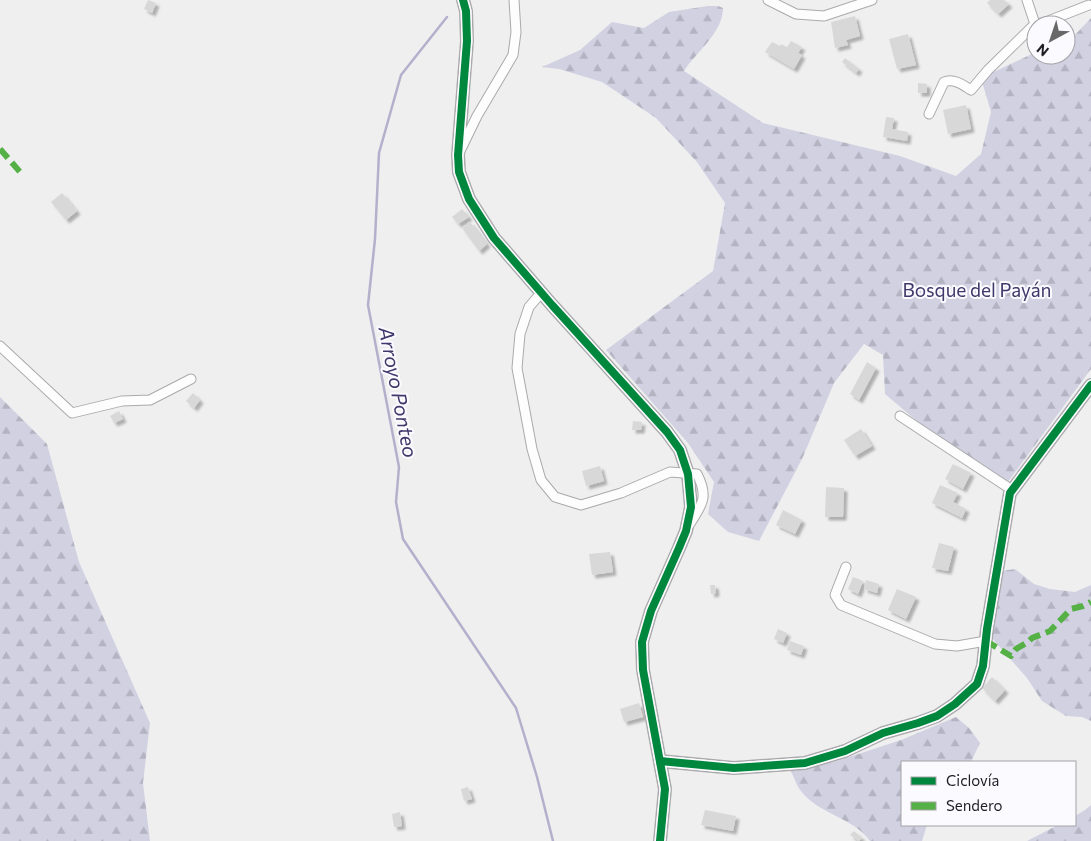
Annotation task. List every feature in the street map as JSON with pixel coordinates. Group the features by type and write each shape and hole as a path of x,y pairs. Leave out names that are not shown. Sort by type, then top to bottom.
{"street":[{"path":"463,0 466,11 467,41 458,155 459,172 469,199 494,238 667,432 680,450 688,474 691,507 686,531 651,611 642,642 643,670 664,789 660,841"},
{"path":"458,155 477,116 513,55 516,32 514,0"},
{"path":"768,0 796,14 824,16 872,0"},
{"path":"1027,0 1032,15"},
{"path":"1063,15 1089,5"},
{"path":"929,114 944,82 956,82 971,90 988,70 1026,33"},
{"path":"541,292 529,307 520,334 517,368 532,449 541,480 556,497 581,505 621,493 670,472 688,474"},
{"path":"0,346 72,413 122,401 150,400 192,379"},
{"path":"660,761 734,768 805,763 845,751 883,733 937,716 977,684 983,666 1010,493 1091,385"},
{"path":"900,416 1012,490"},
{"path":"846,567 835,595 841,605 935,644 957,646 986,641"}],"green space":[{"name":"Bosque del Payán","path":"708,6 723,8 719,26 684,71 763,123 900,156 956,176 981,154 991,112 981,78 1026,57 1026,65 1076,65 1076,34 1091,18 1091,369 1005,486 958,456 885,394 883,355 864,344 834,383 802,459 759,541 728,532 708,514 714,482 688,443 606,350 713,271 725,203 697,162 656,118 602,82 559,69 542,67 580,50 612,22 644,28 669,12"},
{"path":"0,397 47,444 79,562 150,723 143,783 150,841 0,841"},
{"path":"1015,569 1034,584 1050,589 1075,592 1091,585 1091,721 1082,717 1066,716 1042,701 1027,678 991,637 1001,571"},
{"path":"956,717 969,728 980,743 971,761 901,761 901,826 927,826 922,841 870,841 854,826 808,799 799,789 790,770 837,761 901,740"},
{"path":"1091,805 1091,841 1027,841 1056,826 1076,826 1076,815"}],"building":[{"path":"148,0 156,3 152,13 144,9"},
{"path":"990,0 1004,0 1009,4 998,14 987,3"},
{"path":"855,16 860,36 846,40 848,45 835,48 831,22"},
{"path":"908,34 916,65 897,69 889,39"},
{"path":"791,41 802,47 798,53 802,55 794,69 765,52 772,42 787,47"},
{"path":"845,58 859,69 856,73 842,62"},
{"path":"918,83 927,84 927,93 918,93"},
{"path":"966,105 971,129 948,134 943,110"},
{"path":"886,117 894,118 892,129 908,132 907,141 883,137"},
{"path":"62,193 77,211 66,220 51,202"},
{"path":"462,209 469,217 458,224 452,217"},
{"path":"470,222 487,244 479,251 462,228"},
{"path":"867,362 876,368 859,400 850,394"},
{"path":"193,393 200,400 194,408 186,401"},
{"path":"119,411 123,419 114,423 110,416"},
{"path":"633,421 642,422 641,430 632,430"},
{"path":"861,429 872,446 855,456 844,440"},
{"path":"953,464 971,473 963,489 945,479"},
{"path":"600,466 604,481 586,486 582,471"},
{"path":"940,485 958,493 953,502 966,509 962,518 932,503"},
{"path":"826,487 844,488 843,517 825,517"},
{"path":"783,510 802,520 795,534 776,525"},
{"path":"939,543 954,547 948,571 932,568"},
{"path":"610,552 613,572 592,575 589,554"},
{"path":"853,577 863,581 858,594 848,589"},
{"path":"866,580 879,584 877,593 864,589"},
{"path":"710,585 715,585 716,593 711,594"},
{"path":"897,589 916,597 906,619 888,610"},
{"path":"778,629 787,633 783,643 774,639"},
{"path":"790,641 804,646 801,655 787,650"},
{"path":"992,677 1005,690 995,701 982,688"},
{"path":"639,703 643,717 624,722 620,709"},
{"path":"468,787 472,799 464,801 461,789"},
{"path":"705,810 736,816 733,831 701,825"},
{"path":"400,812 402,826 394,827 392,814"},
{"path":"854,831 862,838 859,841 850,835"}],"waterway":[{"name":"Arroyo Ponteo","path":"447,17 401,75 379,153 375,239 368,305 399,467 396,502 403,539 516,708 537,777 553,841"}],"marked path":[{"path":"0,149 20,172"},
{"path":"986,641 1011,656 1016,649 1032,638 1050,631 1071,609 1091,602"}],"cycle path":[{"path":"463,0 466,11 467,41 458,155 459,172 469,199 494,238 667,432 680,450 688,474 691,507 686,531 651,611 642,642 643,670 665,789 660,841"},
{"path":"660,761 734,768 805,763 845,751 883,733 937,716 955,704 977,684 983,666 987,629 1010,493 1091,385"}]}
